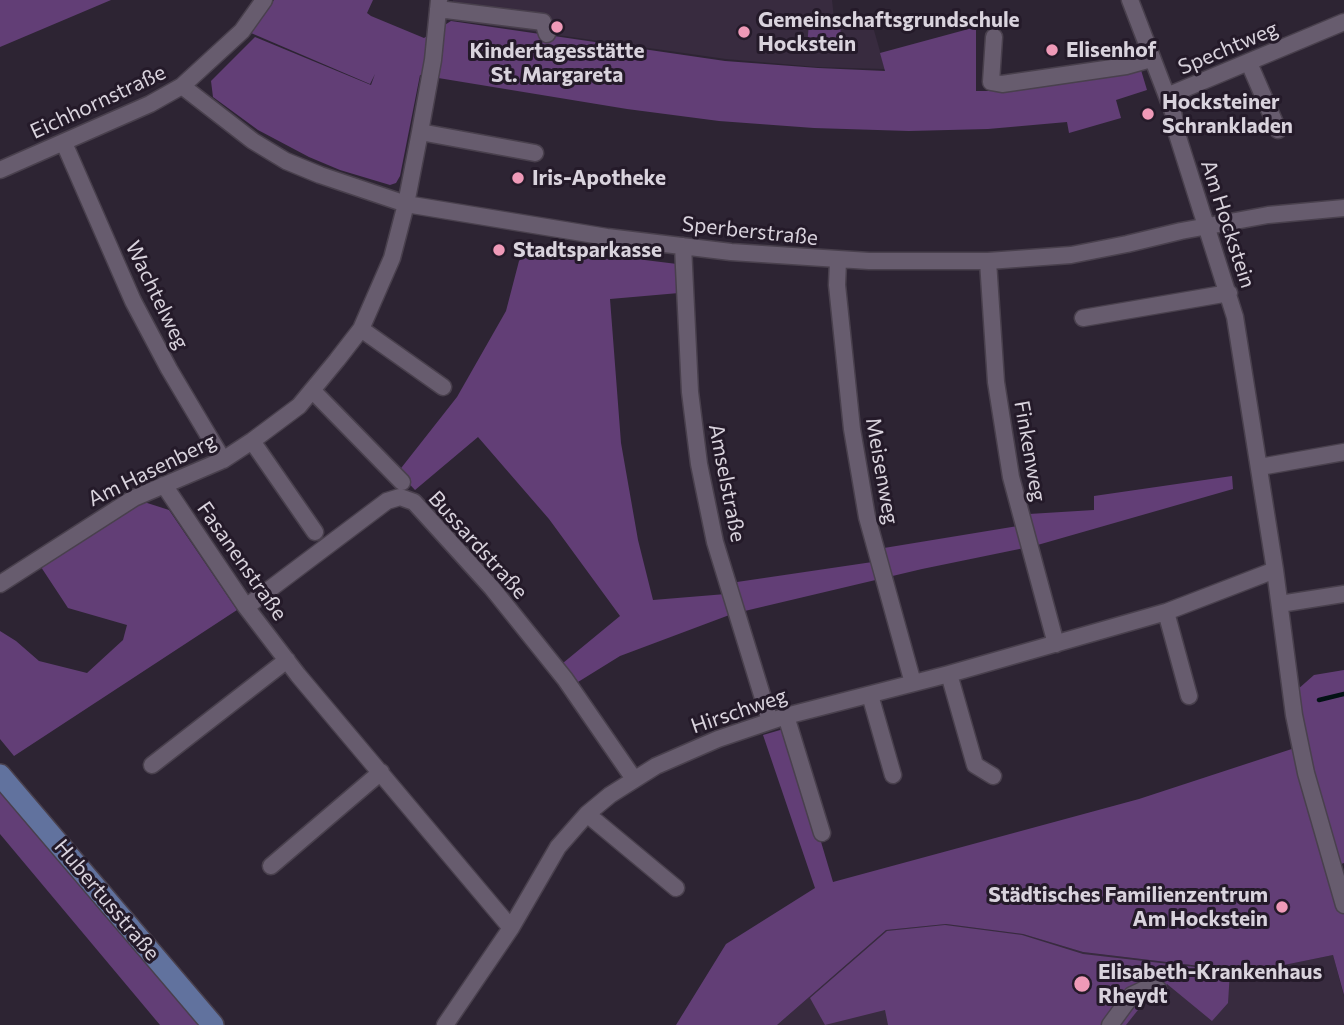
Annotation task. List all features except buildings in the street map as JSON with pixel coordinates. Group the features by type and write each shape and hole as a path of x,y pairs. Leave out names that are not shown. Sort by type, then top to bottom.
{"main road":[{"name":"Hubertusstraße","path":"0,775 213,1025"}],"street":[{"name":"Eichhornstraße","path":"0,170 150,104 182,86 222,52 242,31 264,0"},
{"name":"Am Hockstein","path":"1130,0 1167,96 1229,293 1240,342 1260,467 1294,715 1306,773 1344,905"},
{"path":"439,5 543,22 547,34"},
{"name":"Am Hasenberg","path":"2,579 134,498 223,460 252,441 299,406 361,329 392,258 406,204 433,60 439,5"},
{"name":"Spechtweg","path":"1167,96 1344,22"},
{"path":"994,37 991,82 1002,84 1126,66 1151,59"},
{"path":"1249,63 1278,130"},
{"name":"Sperberstraße","path":"182,86 253,141 286,161 406,204 607,237 683,246 838,261 988,261 1071,255 1268,215 1344,208"},
{"path":"420,132 535,153"},
{"name":"Wachtelweg","path":"64,143 133,301 169,369 223,460"},
{"name":"Amselstraße","path":"683,246 690,392 699,464 715,542 822,833"},
{"name":"Meisenweg","path":"838,261 837,285 852,429 867,517 912,683"},
{"name":"Finkenweg","path":"988,261 996,382 1011,477 1056,644"},
{"path":"1083,318 1229,293"},
{"path":"361,329 443,387"},
{"path":"313,391 402,482"},
{"path":"252,441 314,532"},
{"path":"1260,467 1344,452"},
{"name":"Fasanenstraße","path":"164,485 246,607 286,660 511,928"},
{"name":"Bussardstraße","path":"246,607 387,501 400,497 414,502 492,588 565,679 634,779"},
{"name":"Hirschweg","path":"445,1025 511,928 558,847 587,814 634,779 676,756 778,719 1166,612 1275,570"},
{"path":"1280,604 1344,594"},
{"path":"1166,612 1189,696"},
{"path":"152,765 286,660"},
{"path":"949,674 975,765 993,776"},
{"path":"870,695 893,775"},
{"path":"271,866 381,772"},
{"path":"587,814 676,888"},
{"path":"1110,1025 1132,995 1147,988 1158,989"}],"shaded area":[{"path":"0,0 111,0 0,47"},
{"path":"274,0 373,0 367,13 371,16 424,38 451,21 725,61 885,71 880,53 976,27 976,91 1004,91 1141,70 1147,90 1116,100 1121,118 1069,133 1067,122 988,129 909,131 719,121 627,109 420,75 400,176 396,183 390,185 340,170 309,157 258,130 213,97 211,81 255,37 371,85 375,74 370,84 251,33"},
{"name":"Gemeinschaftsgrundschule Hockstein","path":"453,0 832,0 834,19 869,13 885,69 817,67 726,59 452,20"},
{"path":"809,22 841,24 839,51 807,48"},
{"path":"532,246 677,264 679,293 610,299 621,443 638,540 653,600 738,593 737,582 886,560 884,548 1030,524 1029,514 1094,510 1094,496 1232,476 1233,489 1034,546 922,569 732,614 620,656 578,682 563,663 620,616 549,519 478,437 415,490 398,472 457,397 506,311 519,261"},
{"path":"141,501 169,510 237,610 14,756 0,739 0,631 39,661 87,673 123,640 127,625 68,608 41,567"},
{"path":"1344,670 1344,863 1341,864 1344,878 1344,995 1333,955 1250,972 1083,952 1023,934 946,924 886,930 777,1025 676,1025 726,944 815,888 763,735 787,728 833,882 1139,799 1304,745 1297,690 1314,675"},
{"path":"0,784 203,1025 160,1025 0,834"},
{"name":"Elisabeth-Krankenhaus Rheydt","path":"946,924 1023,934 1083,952 1250,972 1333,955 1344,997 1344,1025 777,1025 886,930"},
{"name":"Elisabeth-Krankenhaus Rheydt","path":"945,925 1022,935 1083,954 1230,971 1228,1003 1212,1021 1167,984 1155,999 1150,995 1126,1025 888,1025 885,1010 825,1025 810,998 887,931"}],"waterway":[{"path":"1319,700 1344,694"}],"place":[{"name":"Kindertagesstätte St. Margareta","path":"557,27"},
{"name":"Gemeinschaftsgrundschule Hockstein","path":"744,32"},
{"name":"Elisenhof","path":"1052,50"},
{"name":"Hocksteiner Schrankladen","path":"1148,114"},
{"name":"Iris-Apotheke","path":"518,178"},
{"name":"Stadtsparkasse","path":"499,250"},
{"name":"Städtisches Familienzentrum Am Hockstein","path":"1282,907"},
{"name":"Elisabeth-Krankenhaus Rheydt","path":"1082,984"}]}
